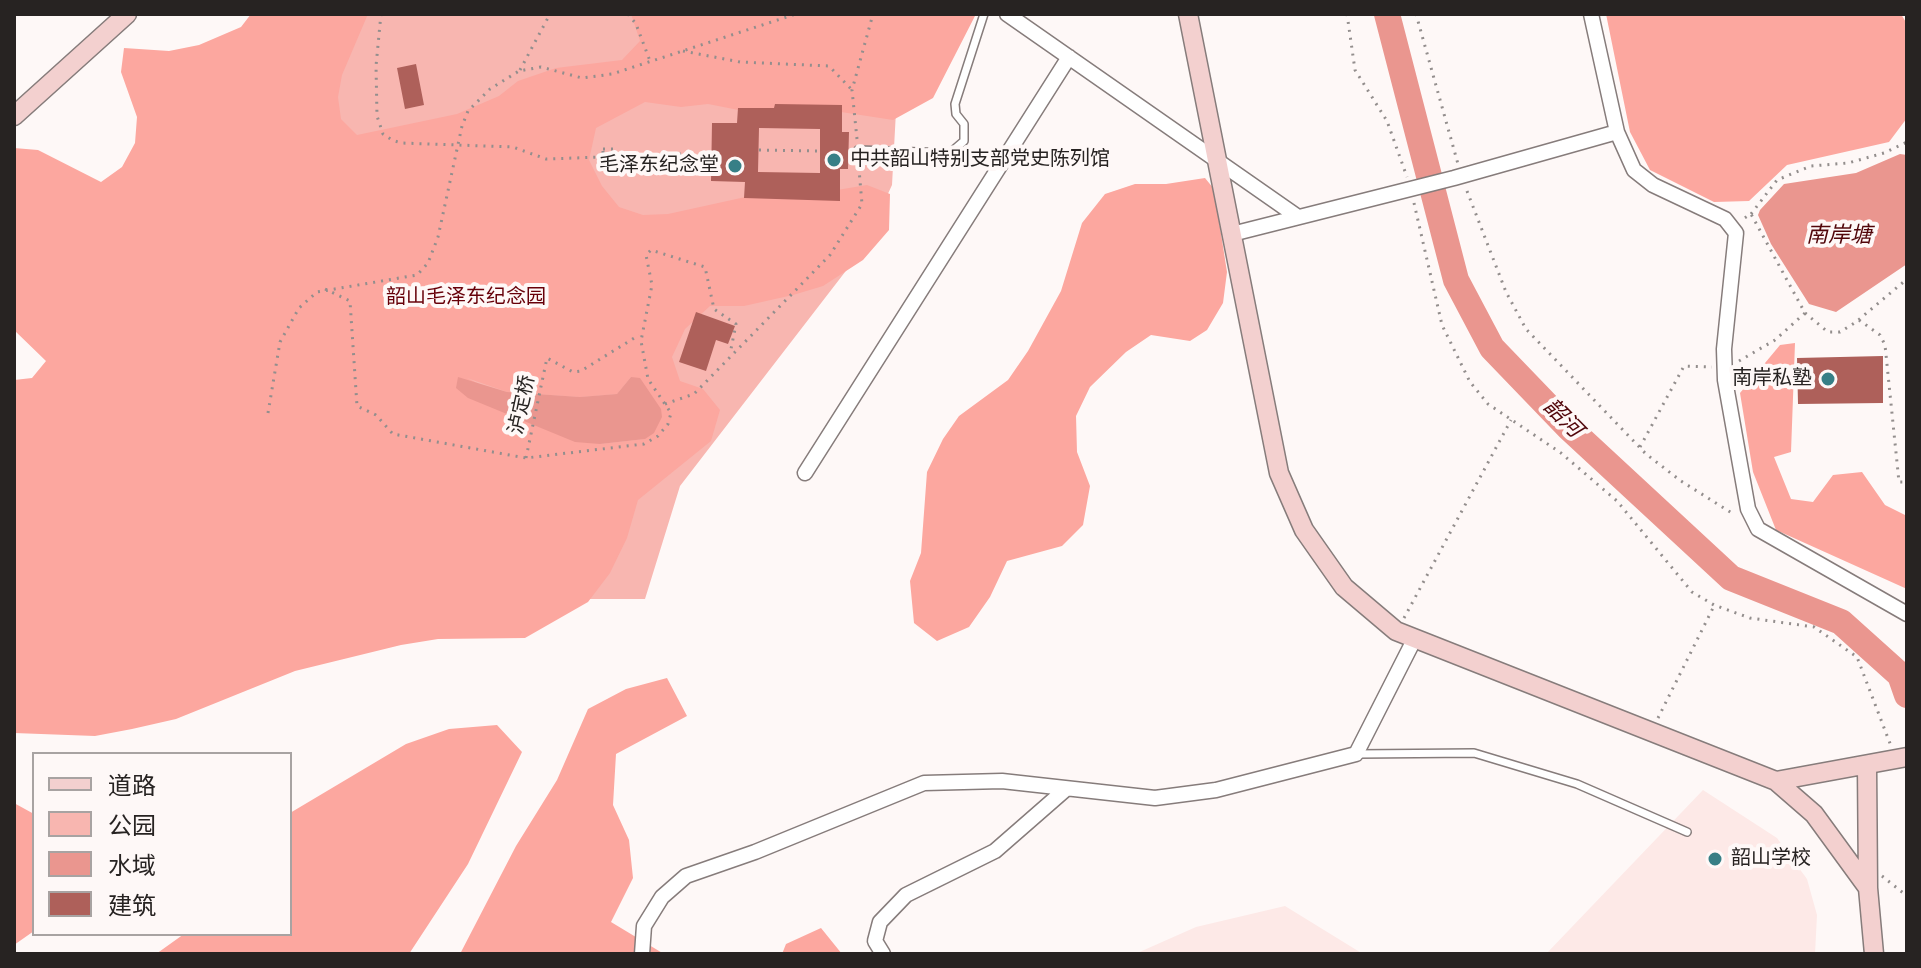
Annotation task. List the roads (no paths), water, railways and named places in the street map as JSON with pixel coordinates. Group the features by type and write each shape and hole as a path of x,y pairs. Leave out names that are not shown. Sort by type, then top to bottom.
{"main road":[{"path":"14,116 127,14"},
{"path":"1188,14 1279,473 1304,530 1344,587 1396,631 1776,781 1814,814 1868,879"},
{"path":"1776,781 1901,758"},
{"path":"1867,766 1868,879 1874,954"}],"street":[{"path":"1007,14 1298,217"},
{"path":"1591,14 1617,132 1631,165 1640,177 1733,224 1738,243 1724,367 1736,457 1748,509 1758,529 1907,614"},
{"path":"805,473 1069,57"},
{"path":"1232,234 1458,177 1617,132"},
{"path":"642,954 644,926 662,897 686,876 755,852 924,783 1002,781 1155,798 1216,790 1356,754 1415,638"},
{"path":"883,954 875,941 880,922 906,895 995,851 1066,789"}],"lane":[{"path":"858,150 950,153 964,141 964,124 956,114 955,104 984,14"},
{"path":"1356,754 1474,753 1577,784 1687,832"}],"water":[{"name":"南岸塘","path":"1900,154 1907,155 1907,264 1836,312 1809,304 1771,244 1758,215 1760,210 1784,184 1856,173"},
{"path":"458,377 507,392 580,397 617,394 631,377 640,378 661,409 662,417 654,433 645,439 600,444 575,442 468,398 456,388"}],"waterway":[{"name":"韶河","path":"1387,14 1456,280 1492,348 1569,428 1731,578 1841,622 1900,675 1907,695"}],"place":[{"name":"中共韶山特别支部党史陈列馆","path":"834,160"},
{"name":"毛泽东纪念堂","path":"735,166"},
{"name":"南岸私塾","path":"1828,379"},
{"name":"韶山学校","path":"1715,859"}],"park label":[{"name":"韶山毛泽东纪念园","path":"466,298"}]}
